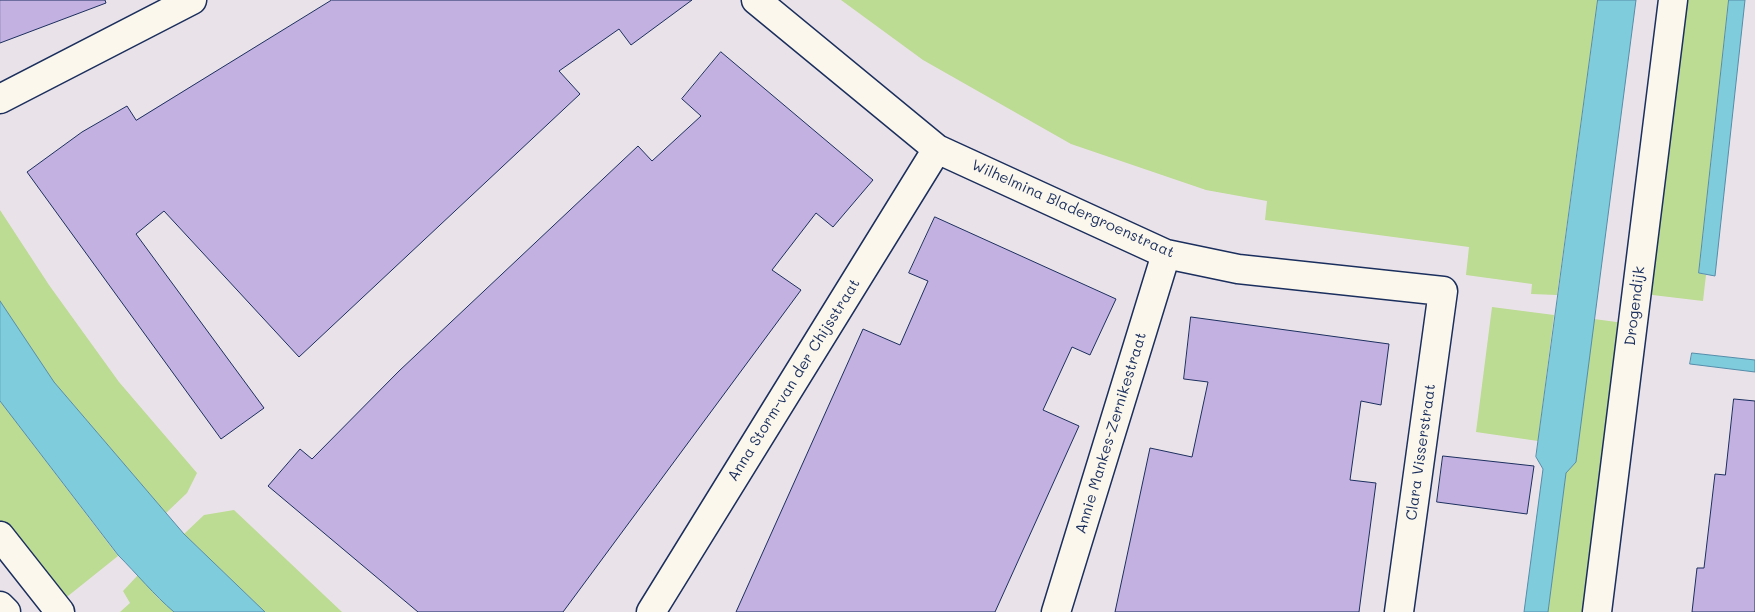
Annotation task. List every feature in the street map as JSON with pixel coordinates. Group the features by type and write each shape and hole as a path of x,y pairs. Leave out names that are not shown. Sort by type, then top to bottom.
{"street":[{"path":"0,99 192,0"},
{"name":"Wilhelmina Bladergroenstraat","path":"756,0 937,149 1166,254 1238,269 1443,291"},
{"name":"Drogendijk","path":"1597,612 1673,0"},
{"name":"Anna Storm-van der Chijsstraat","path":"651,612 937,149"},
{"name":"Annie Mankes-Zernikestraat","path":"1056,612 1166,254"},
{"name":"Clara Visserstraat","path":"1399,612 1443,291"},
{"path":"0,536 60,612"},
{"path":"0,606 6,612"}],"green space":[{"path":"841,0 1598,0 1557,295 1531,294 1532,284 1466,275 1469,247 1265,220 1267,201 1206,190 1071,144 923,60"},
{"path":"1680,0 1729,0 1699,273 1706,275 1703,301 1644,294"},
{"path":"0,210 49,285 119,382 197,473 187,493 166,513 54,382 0,301"},
{"path":"1492,307 1554,315 1538,441 1476,432"},
{"path":"1594,319 1624,323 1588,612 1548,612 1566,473 1576,462"},
{"path":"0,401 118,556 63,600 0,526"},
{"path":"234,510 342,612 265,612 184,534 204,515"},
{"path":"138,575 157,597 174,612 120,612 130,603 123,591"}],"water":[{"path":"1598,0 1636,0 1576,462 1566,473 1548,612 1524,612 1543,469 1536,457"},
{"path":"1729,0 1745,0 1715,276 1699,273"},
{"path":"0,301 54,382 184,534 265,612 174,612 118,555 0,401"},
{"path":"1692,353 1755,360 1755,372 1690,364"}],"building":[{"path":"0,0 105,0 106,3 0,43"},
{"path":"332,0 692,0 631,45 619,29 559,71 580,94 299,357 164,211 136,234 264,408 221,439 27,172 82,132 127,106 136,120"},
{"path":"721,52 873,180 833,227 816,213 772,270 801,290 563,612 418,612 268,486 300,449 312,459 399,371 638,146 652,161 701,116 682,99"},
{"path":"935,217 1116,299 1090,355 1072,347 1043,410 1079,426 995,612 736,612 863,329 900,345 928,281 909,273"},
{"path":"1191,317 1389,344 1381,405 1361,401 1350,480 1376,483 1359,612 1115,612 1150,448 1192,457 1208,382 1184,379"},
{"path":"1734,399 1755,401 1755,612 1692,612 1697,568 1704,568 1715,474 1725,475"},
{"path":"1443,456 1534,466 1527,514 1437,502"}]}
